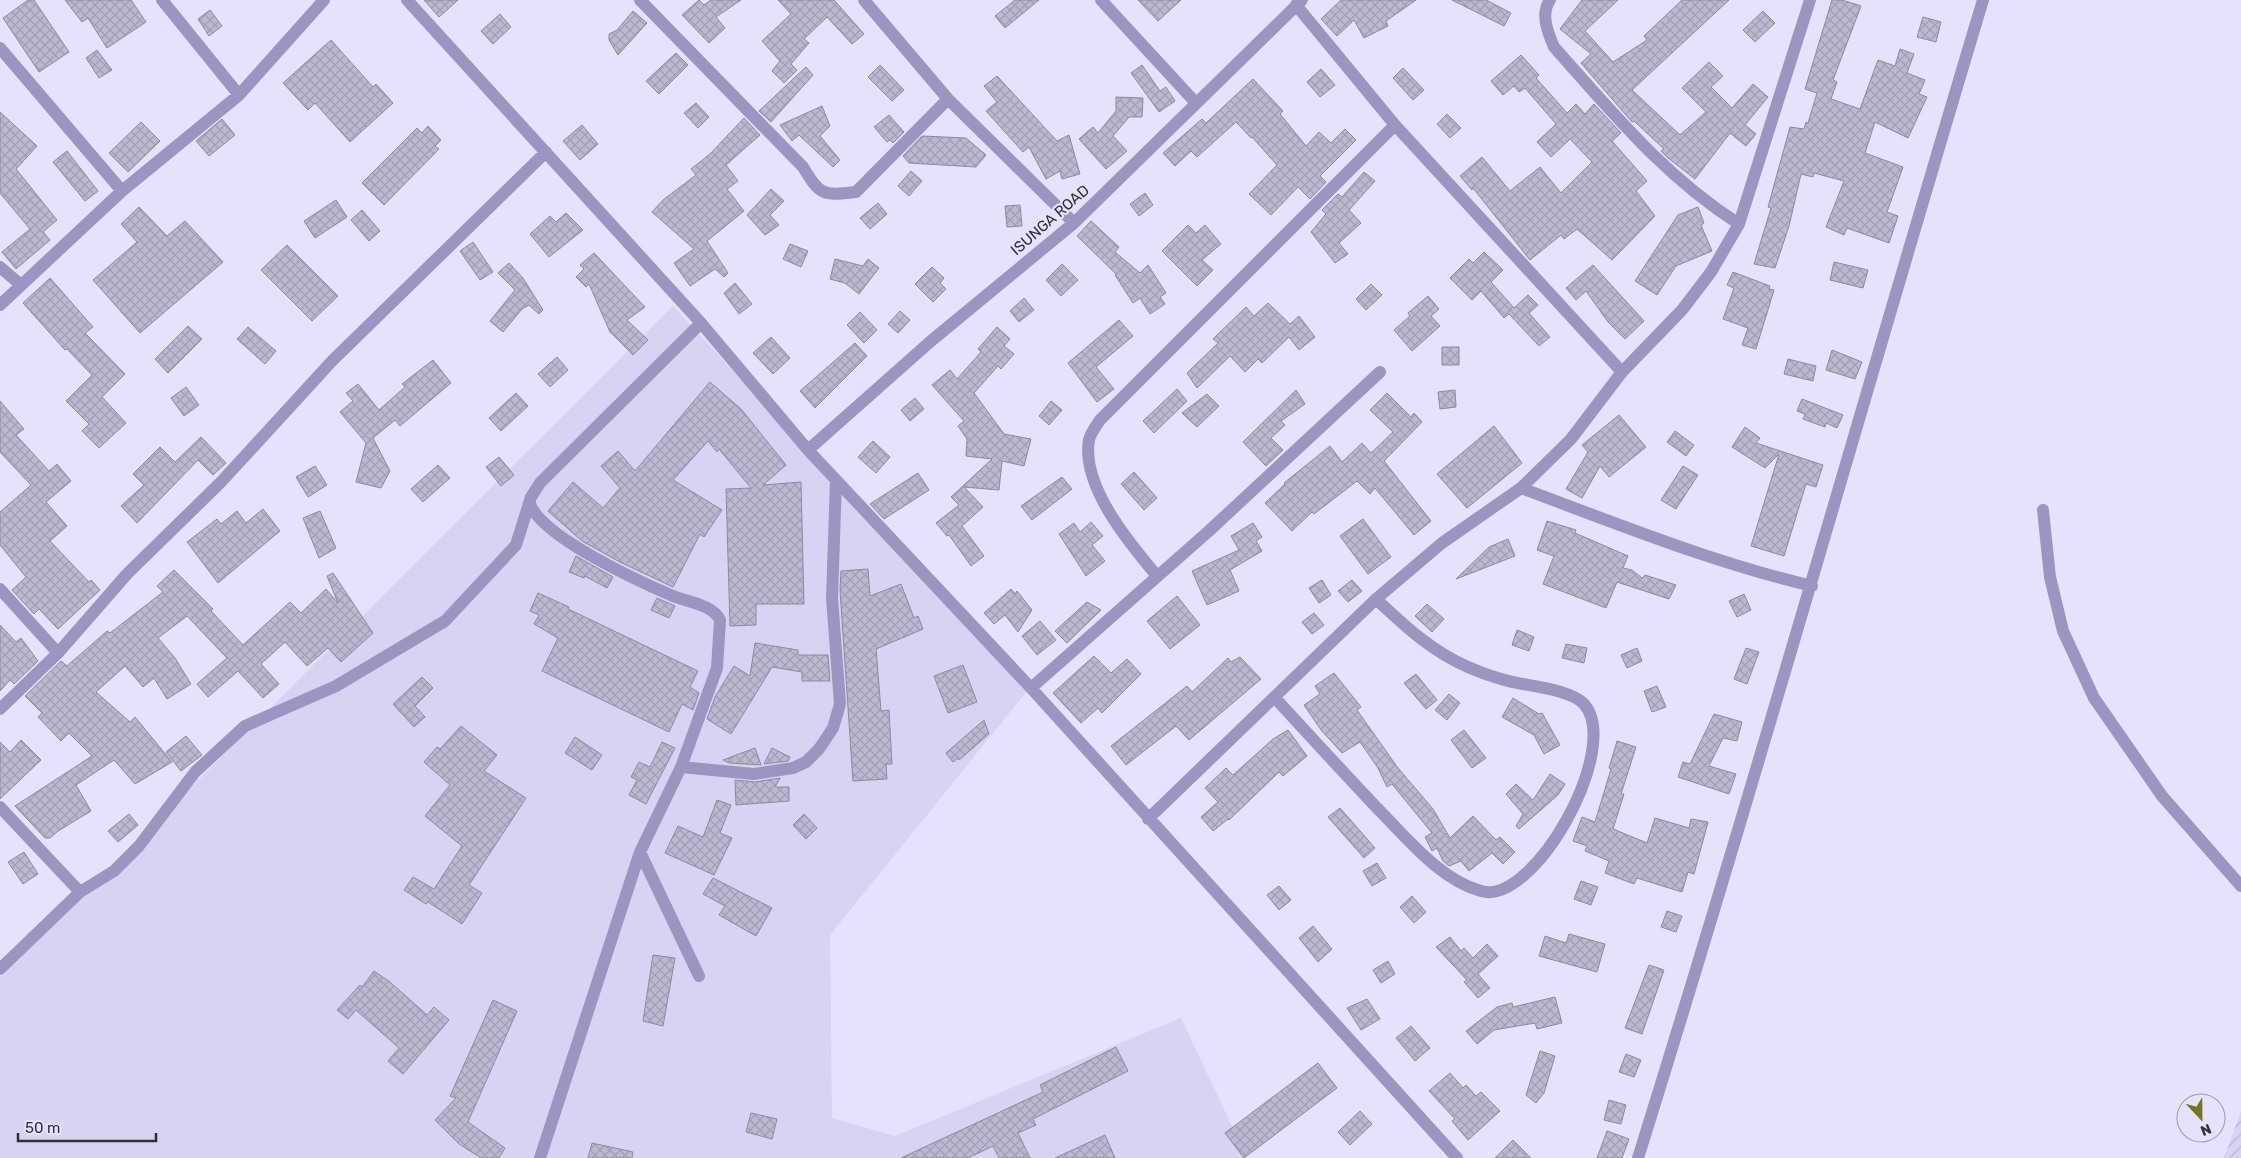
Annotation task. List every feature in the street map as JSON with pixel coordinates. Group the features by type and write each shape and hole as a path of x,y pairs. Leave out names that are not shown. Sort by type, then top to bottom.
{"street":[{"path":"162,0 239,95"},
{"path":"0,305 122,191 239,95 324,0"},
{"path":"407,0 701,323 808,450 1031,688 1457,1158"},
{"path":"640,0 803,167 815,188 826,192 835,194 856,192 948,99"},
{"path":"864,0 948,99 1074,223"},
{"path":"1101,0 1196,103"},
{"path":"1550,0 1547,4 1545,18 1547,31 1554,47 1667,170 1701,198 1739,224"},
{"path":"1148,819 1376,599 1442,543 1521,488 1572,439 1622,372 1682,310 1711,272 1739,224 1810,0"},
{"path":"1638,1158 1812,586 1876,356 1983,0"},
{"path":"1299,2 1395,125 1622,372"},
{"name":"ISUNGA ROAD","path":"808,450 931,341 1074,223 1299,2"},
{"path":"0,48 122,191"},
{"path":"1157,576 1131,545 1099,496 1088,458 1089,439 1100,420 1395,125"},
{"path":"0,709 58,654 127,574 221,482 332,361 546,152"},
{"path":"0,267 21,285"},
{"path":"0,969 80,892 114,871 139,846 195,772 245,726 336,686 444,621 516,545 531,497 540,483 701,323"},
{"path":"1031,688 1334,417 1380,372"},
{"path":"681,767 754,774 793,768 806,762 819,749 833,728 840,704 832,598 836,480"},
{"path":"1521,488 1696,554 1751,572 1812,586"},
{"path":"530,504 533,513 541,523 591,556 672,595 710,610 718,615 720,620 717,668 681,767 640,852 540,1158"},
{"path":"2043,510 2050,577 2064,631 2094,698 2162,796 2241,886"},
{"path":"0,589 58,654"},
{"path":"1275,698 1420,852 1457,881 1482,892 1499,892 1520,880 1549,847 1576,804 1594,755 1593,720 1584,704 1569,695 1500,679 1466,667 1432,647 1376,599"},
{"path":"0,807 80,892"},
{"path":"640,852 699,976"}],"shaded area":[{"path":"673,306 1028,690 830,935 832,1118 895,1136 1181,1018 1247,1158 0,1158 0,978"},
{"path":"2241,1111 2241,1158 2224,1158"}],"building":[{"path":"28,0 34,0 69,52 39,72 3,18"},
{"path":"65,0 131,0 146,22 107,48 88,18 82,22"},
{"path":"424,0 458,0 439,17"},
{"path":"699,0 704,5 711,0 741,0 716,17 725,28 709,43 682,15"},
{"path":"778,0 834,0 864,34 852,44 827,17 804,39 809,43 791,64 797,70 784,83 772,71 780,61 762,41 791,14"},
{"path":"1015,0 1039,0 1005,28 995,16"},
{"path":"1138,0 1181,0 1158,21"},
{"path":"1341,0 1416,0 1386,21 1388,26 1364,38 1354,20 1337,36 1321,19"},
{"path":"1452,0 1486,0 1511,13 1504,26"},
{"path":"1582,0 1618,0 1585,31 1613,62 1647,40 1644,36 1682,0 1729,0 1632,90 1680,135 1706,112 1682,88 1709,62 1723,76 1711,87 1732,108 1753,84 1768,97 1745,125 1756,134 1746,146 1730,133 1695,179 1668,158 1661,151 1664,149 1634,121 1632,122 1581,63 1591,54 1560,29"},
{"path":"1832,0 1842,0 1861,6 1833,80 1837,82 1831,99 1860,109 1878,60 1895,66 1900,49 1914,54 1907,73 1925,80 1919,94 1927,97 1908,138 1875,122 1865,153 1903,167 1887,212 1898,216 1889,243 1847,228 1844,235 1826,227 1844,181 1814,173 1813,177 1801,174 1789,226 1775,268 1754,264 1771,208 1768,207 1790,127 1804,129 1806,122 1808,123 1817,93 1805,89"},
{"path":"210,10 222,26 209,36 198,19"},
{"path":"633,11 647,23 618,55 609,40 609,34 617,30"},
{"path":"1763,11 1775,23 1755,42 1743,30"},
{"path":"500,14 511,27 493,44 481,31"},
{"path":"1923,17 1941,22 1936,42 1917,37"},
{"path":"331,40 373,87 376,84 393,103 350,142 315,103 308,110 283,83"},
{"path":"97,50 112,70 99,78 86,58"},
{"path":"676,53 688,65 659,94 646,81"},
{"path":"1521,55 1539,75 1536,78 1567,113 1576,104 1585,114 1594,104 1621,133 1612,141 1647,181 1636,191 1655,216 1612,260 1577,229 1564,239 1561,235 1530,260 1473,188 1472,190 1460,176 1482,157 1510,191 1540,167 1561,193 1592,162 1570,139 1551,157 1537,142 1556,124 1525,88 1519,92 1514,86 1503,95 1491,81"},
{"path":"880,65 904,90 892,101 868,77"},
{"path":"1142,65 1160,91 1166,87 1175,101 1159,112 1131,73"},
{"path":"806,67 813,75 771,122 759,111"},
{"path":"1403,68 1424,90 1413,100 1393,78"},
{"path":"1321,69 1335,85 1320,97 1307,82"},
{"path":"997,76 1057,141 1069,135 1080,174 1062,179 1060,171 1046,179 1029,147 1023,152 986,111 997,102 984,86"},
{"path":"1253,79 1283,111 1280,114 1306,146 1319,132 1331,143 1345,129 1356,140 1320,176 1326,182 1310,199 1298,187 1271,215 1249,194 1277,165 1236,122 1197,157 1191,151 1175,166 1163,153 1202,119 1206,123"},
{"path":"1116,97 1143,98 1142,117 1129,117 1113,136 1127,151 1106,169 1079,139 1093,127 1098,133 1116,111"},
{"path":"696,103 709,117 698,128 684,113"},
{"path":"822,106 830,126 820,136 840,160 833,167 799,135 792,141 780,125"},
{"path":"0,112 37,146 16,169 57,220 43,232 50,240 16,269 2,252 30,229 0,193"},
{"path":"1447,114 1461,128 1450,138 1437,124"},
{"path":"889,115 904,132 893,143 890,140 887,142 874,127"},
{"path":"744,118 760,135 726,165 738,181 727,189 744,211 707,241 728,273 724,277 715,269 690,286 674,263 694,249 652,212 663,200 696,175 691,169 710,154"},
{"path":"222,119 235,135 209,156 196,141"},
{"path":"141,122 160,141 128,172 109,153"},
{"path":"582,125 598,144 580,160 563,141"},
{"path":"428,126 441,140 435,146 439,149 384,205 362,183 417,128 422,133"},
{"path":"922,136 966,138 986,155 976,167 909,163 903,156"},
{"path":"67,151 98,191 85,201 53,162"},
{"path":"911,171 922,181 909,196 898,186"},
{"path":"1364,172 1375,181 1349,210 1361,223 1339,243 1348,254 1335,263 1311,232 1326,214 1322,210 1338,194 1342,197"},
{"path":"771,189 784,201 770,215 779,225 765,235 747,215"},
{"path":"1145,193 1153,205 1139,216 1130,204"},
{"path":"336,200 347,217 315,238 304,221"},
{"path":"878,203 887,214 870,229 860,218"},
{"path":"1020,205 1022,226 1007,227 1005,206"},
{"path":"139,207 167,236 185,221 223,262 140,333 93,280 137,242 121,224"},
{"path":"1698,207 1704,223 1701,225 1712,251 1676,266 1657,295 1635,281 1678,215"},
{"path":"362,210 380,231 369,241 351,220"},
{"path":"566,213 583,230 549,257 530,234 550,216 556,222"},
{"path":"1091,221 1119,247 1115,252 1140,273 1148,265 1166,293 1160,297 1165,304 1150,314 1140,298 1133,303 1116,274 1077,236"},
{"path":"1188,225 1196,233 1205,225 1221,244 1202,260 1213,270 1197,286 1162,251"},
{"path":"473,242 493,272 480,280 460,251"},
{"path":"790,244 808,251 801,267 783,259"},
{"path":"287,245 338,296 312,321 261,270"},
{"path":"1484,252 1503,270 1491,282 1514,308 1528,295 1538,305 1529,313 1550,337 1539,346 1509,314 1504,318 1481,291 1472,300 1450,278 1469,259 1473,263"},
{"path":"594,253 645,307 627,320 648,340 633,355 610,332 589,284 586,287 576,277 584,269 580,265"},
{"path":"835,259 863,266 868,259 879,268 859,294 845,283 830,279"},
{"path":"1834,262 1868,270 1863,288 1830,280"},
{"path":"509,263 523,278 543,310 539,314 529,305 522,309 503,332 490,321 515,290 498,273"},
{"path":"1062,264 1078,280 1061,296 1046,280"},
{"path":"1593,265 1644,321 1625,339 1608,322 1586,291 1576,300 1566,288"},
{"path":"932,267 944,278 940,283 946,289 933,302 915,284"},
{"path":"1733,272 1770,286 1769,289 1774,290 1756,349 1742,345 1748,328 1723,319 1734,288 1727,285"},
{"path":"50,278 93,327 85,333 125,374 102,397 126,423 99,448 82,431 89,424 66,401 92,375 67,349 65,350 23,303"},
{"path":"735,283 752,304 739,314 724,293"},
{"path":"1371,284 1382,295 1366,310 1356,299"},
{"path":"1428,296 1439,309 1431,316 1440,326 1412,351 1394,330 1410,316 1408,313"},
{"path":"1024,298 1034,310 1019,322 1010,311"},
{"path":"1268,303 1290,324 1299,316 1315,337 1299,350 1289,337 1262,363 1258,359 1245,372 1230,356 1197,388 1187,373 1218,343 1213,339 1246,307 1254,316"},
{"path":"900,311 910,320 898,333 888,324"},
{"path":"860,312 877,330 864,343 847,325"},
{"path":"1119,320 1133,336 1096,367 1114,389 1097,402 1068,363"},
{"path":"188,326 202,339 168,373 155,359"},
{"path":"248,327 276,351 265,364 237,339"},
{"path":"997,327 1010,339 1004,346 1014,354 1001,369 998,366 974,393 1004,434 1031,439 1024,466 1002,461 999,490 964,487 983,507 962,526 984,556 971,566 949,535 947,536 936,523 959,505 951,497 992,459 966,456 967,439 958,426 964,421 932,385 950,370 957,379 981,352 978,349"},
{"path":"771,337 790,358 773,374 753,353"},
{"path":"855,343 867,356 815,408 800,391"},
{"path":"1442,347 1459,347 1459,365 1442,365"},
{"path":"1832,350 1862,362 1855,379 1826,370"},
{"path":"557,357 568,370 550,387 538,374"},
{"path":"1788,359 1816,366 1813,381 1784,374"},
{"path":"433,360 451,383 400,426 395,420 373,438 390,471 381,488 356,482 366,443 340,412 353,401 346,393 358,384 379,410 405,387 402,384"},
{"path":"710,382 741,409 786,465 763,485 801,482 804,604 756,604 756,625 730,626 726,489 751,488 719,449 717,452 708,441 673,480 722,510 704,537 700,534 673,587 620,562 582,541 548,511 573,482 603,508 620,488 601,466 618,451 635,471"},
{"path":"186,387 199,405 184,416 171,398"},
{"path":"1177,389 1187,401 1154,433 1143,421"},
{"path":"1296,390 1305,404 1281,421 1285,425 1271,438 1283,450 1266,466 1243,442"},
{"path":"1455,390 1456,407 1440,409 1438,392"},
{"path":"516,393 528,406 501,431 489,418"},
{"path":"1387,393 1411,417 1414,413 1422,422 1384,461 1431,521 1414,535 1375,488 1370,494 1357,481 1314,514 1312,512 1292,531 1265,503 1284,483 1330,446 1342,462 1362,443 1371,453 1393,432 1370,410"},
{"path":"1207,394 1219,406 1197,427 1182,413"},
{"path":"915,398 924,409 910,421 901,410"},
{"path":"1802,399 1843,415 1837,428 1826,423 1825,427 1803,419 1805,414 1797,411"},
{"path":"0,401 24,429 16,435 49,471 57,464 71,481 46,502 67,526 50,541 89,582 91,580 100,590 58,629 39,609 34,614 12,590 26,577 0,545 0,512 31,485 0,452"},
{"path":"1051,401 1062,410 1049,425 1039,416"},
{"path":"1619,415 1646,447 1609,477 1600,466 1582,498 1566,489 1588,452 1582,445"},
{"path":"1494,426 1522,463 1467,508 1437,474"},
{"path":"1745,427 1760,438 1756,443 1823,465 1816,487 1806,484 1784,556 1751,546 1779,454 1765,468 1732,447"},
{"path":"1675,431 1694,445 1686,456 1667,442"},
{"path":"201,437 226,463 213,475 198,460 137,523 121,506 144,485 133,474 160,447 175,462"},
{"path":"873,441 890,457 876,473 858,457"},
{"path":"499,457 514,475 501,486 486,467"},
{"path":"438,465 450,478 423,502 411,489"},
{"path":"315,466 327,485 308,497 296,477"},
{"path":"1683,466 1698,475 1676,509 1661,500"},
{"path":"1134,472 1157,498 1144,510 1121,484"},
{"path":"918,473 929,490 884,519 870,504"},
{"path":"1062,477 1072,489 1032,520 1021,506"},
{"path":"263,509 280,531 218,583 187,542 217,519 221,524 237,511 246,523"},
{"path":"320,511 336,548 319,558 303,518"},
{"path":"1363,519 1391,557 1368,574 1340,536"},
{"path":"1547,521 1576,530 1575,533 1628,556 1623,568 1632,570 1642,578 1645,575 1676,585 1669,599 1617,582 1606,608 1543,584 1554,556 1537,550"},
{"path":"1091,522 1103,536 1092,545 1105,561 1086,576 1059,534 1074,523 1080,532"},
{"path":"1253,523 1262,537 1256,541 1262,551 1230,570 1239,591 1207,605 1192,571 1239,550 1231,536"},
{"path":"1508,539 1515,556 1456,579 1489,547"},
{"path":"576,556 613,577 607,588 585,576 584,578 569,572"},
{"path":"868,569 870,596 901,584 914,618 918,616 923,629 876,649 881,711 889,710 892,764 886,764 887,779 853,781 840,590 841,571"},
{"path":"174,570 213,609 211,611 243,645 290,602 301,613 326,589 338,603 327,576 333,573 373,633 341,662 328,648 307,666 285,642 261,664 279,684 263,698 238,671 208,697 197,684 227,658 187,616 158,638 175,658 191,684 167,699 154,678 143,687 125,666 96,692 130,722 135,717 172,762 135,784 114,760 76,785 91,811 50,838 45,838 15,806 92,756 69,733 61,741 38,717 42,713 25,696 61,661 67,666 107,631 110,633 163,592 157,586"},
{"path":"1322,580 1331,595 1319,603 1309,588"},
{"path":"1352,580 1362,591 1348,602 1338,591"},
{"path":"1011,589 1015,594 1017,591 1032,610 1018,632 1005,615 994,624 984,613"},
{"path":"538,593 698,671 690,687 699,693 693,710 682,704 669,732 542,671 558,638 534,624 539,615 530,611"},
{"path":"1744,594 1751,610 1737,617 1729,601"},
{"path":"1177,596 1200,625 1170,649 1147,621"},
{"path":"657,598 675,606 669,618 651,610"},
{"path":"1087,602 1101,610 1067,643 1055,631"},
{"path":"1427,604 1444,619 1432,632 1415,616"},
{"path":"1314,613 1324,625 1312,634 1302,622"},
{"path":"1040,621 1056,640 1037,655 1022,636"},
{"path":"0,625 16,642 21,638 38,661 14,684 10,680 0,691"},
{"path":"1517,630 1534,637 1529,651 1512,645"},
{"path":"755,643 798,650 798,655 828,655 830,681 802,681 802,672 772,667 731,734 707,719 715,697 734,666 750,676"},
{"path":"1566,644 1587,648 1584,663 1562,658"},
{"path":"1637,648 1642,661 1627,668 1621,655"},
{"path":"1746,648 1759,652 1747,684 1734,679"},
{"path":"1094,656 1111,673 1127,659 1141,674 1102,713 1098,708 1081,723 1053,693"},
{"path":"1240,657 1261,679 1189,740 1176,726 1126,765 1111,746 1187,686 1192,692 1228,658 1231,662"},
{"path":"963,665 977,702 948,713 934,676"},
{"path":"1334,673 1361,707 1357,710 1398,768 1433,809 1450,838 1473,816 1496,840 1500,837 1515,852 1503,864 1492,853 1469,871 1461,861 1449,866 1443,861 1437,848 1432,851 1425,837 1432,833 1392,784 1387,787 1378,768 1360,742 1342,753 1321,730 1304,705 1320,694 1315,686"},
{"path":"1416,674 1437,700 1426,709 1404,683"},
{"path":"422,677 433,688 415,706 425,717 414,727 393,704"},
{"path":"1657,686 1666,707 1652,712 1644,691"},
{"path":"1449,694 1460,703 1447,720 1435,710"},
{"path":"1513,698 1539,714 1542,713 1560,745 1544,754 1534,735 1502,717"},
{"path":"1714,714 1742,722 1737,741 1723,738 1709,766 1736,774 1729,794 1678,777 1683,762 1690,764"},
{"path":"984,720 989,734 959,760 958,758 953,762 946,753"},
{"path":"461,726 497,755 484,771 526,798 469,885 482,893 462,924 428,902 426,904 404,890 413,877 434,889 462,846 425,816 450,785 424,762 437,747 440,749"},
{"path":"1288,730 1307,756 1283,776 1279,772 1229,820 1213,831 1201,817 1218,802 1205,788 1226,768 1233,775 1273,739"},
{"path":"1464,730 1486,758 1472,768 1451,740"},
{"path":"186,736 202,755 181,771 166,752"},
{"path":"575,737 602,755 592,770 565,753"},
{"path":"21,740 41,760 0,799 0,742 10,752"},
{"path":"1617,741 1636,747 1621,794 1624,794 1613,829 1647,843 1655,818 1689,828 1691,819 1708,822 1694,874 1688,872 1682,892 1637,878 1634,884 1605,873 1609,861 1585,851 1587,846 1573,841 1582,817 1595,822 1611,769 1609,768"},
{"path":"662,742 675,748 646,804 629,795 637,780 631,777 639,762 650,767"},
{"path":"755,748 761,765 729,763 723,760"},
{"path":"772,748 790,757 788,761 764,764"},
{"path":"1550,774 1565,784 1558,795 1519,829 1516,826 1523,814 1506,794 1516,784 1533,800"},
{"path":"780,778 775,787 789,787 789,801 736,805 735,780 755,782"},
{"path":"717,800 731,805 720,833 732,838 714,875 665,853 678,826 703,837"},
{"path":"1340,808 1375,848 1364,858 1328,817"},
{"path":"129,814 138,825 118,842 108,831"},
{"path":"804,814 817,828 806,839 793,825"},
{"path":"24,852 38,874 23,884 8,862"},
{"path":"1377,863 1386,878 1372,886 1363,871"},
{"path":"713,878 772,908 756,936 719,915 725,906 703,894"},
{"path":"1581,881 1598,887 1591,905 1574,899"},
{"path":"1279,886 1291,900 1279,910 1267,895"},
{"path":"1412,896 1426,912 1414,923 1400,907"},
{"path":"1667,911 1682,916 1676,932 1661,927"},
{"path":"1313,926 1332,949 1318,962 1299,938"},
{"path":"1569,934 1605,944 1597,972 1539,956 1545,936 1566,943"},
{"path":"1450,937 1461,951 1464,948 1473,958 1487,944 1498,956 1478,974 1490,988 1478,998 1464,982 1467,980 1436,947"},
{"path":"653,955 675,958 663,1026 643,1021"},
{"path":"1388,961 1395,974 1381,983 1373,970"},
{"path":"1649,965 1664,970 1642,1034 1625,1028"},
{"path":"374,971 390,982 427,1015 434,1007 449,1020 403,1074 388,1061 399,1048 356,1010 348,1019 337,1010 360,985 362,987"},
{"path":"1555,997 1562,1023 1537,1029 1535,1023 1494,1030 1477,1044 1466,1031 1497,1007 1512,1003 1513,1007"},
{"path":"1367,999 1380,1019 1361,1030 1347,1008"},
{"path":"493,1000 517,1011 468,1122 505,1148 499,1158 481,1158 459,1144 435,1120 456,1098 450,1096"},
{"path":"1411,1026 1430,1048 1415,1061 1396,1038"},
{"path":"1116,1047 1128,1071 1033,1119 1036,1125 1018,1133 1030,1158 999,1158 993,1146 968,1158 901,1158 1043,1092 1040,1085"},
{"path":"1540,1051 1555,1056 1544,1093 1536,1103 1526,1095"},
{"path":"1626,1054 1641,1060 1634,1077 1619,1072"},
{"path":"1318,1063 1337,1088 1244,1158 1225,1133"},
{"path":"1450,1073 1463,1088 1466,1085 1476,1096 1481,1092 1500,1111 1468,1140 1452,1121 1455,1119 1429,1091"},
{"path":"1609,1100 1626,1105 1621,1124 1604,1120"},
{"path":"1360,1111 1372,1124 1350,1145 1338,1132"},
{"path":"751,1113 777,1119 772,1139 746,1132"},
{"path":"1607,1131 1629,1139 1622,1158 1597,1158"},
{"path":"1105,1135 1115,1158 1055,1158"},
{"path":"1513,1140 1531,1158 1495,1158"},
{"path":"592,1143 633,1152 632,1158 588,1158"}]}
